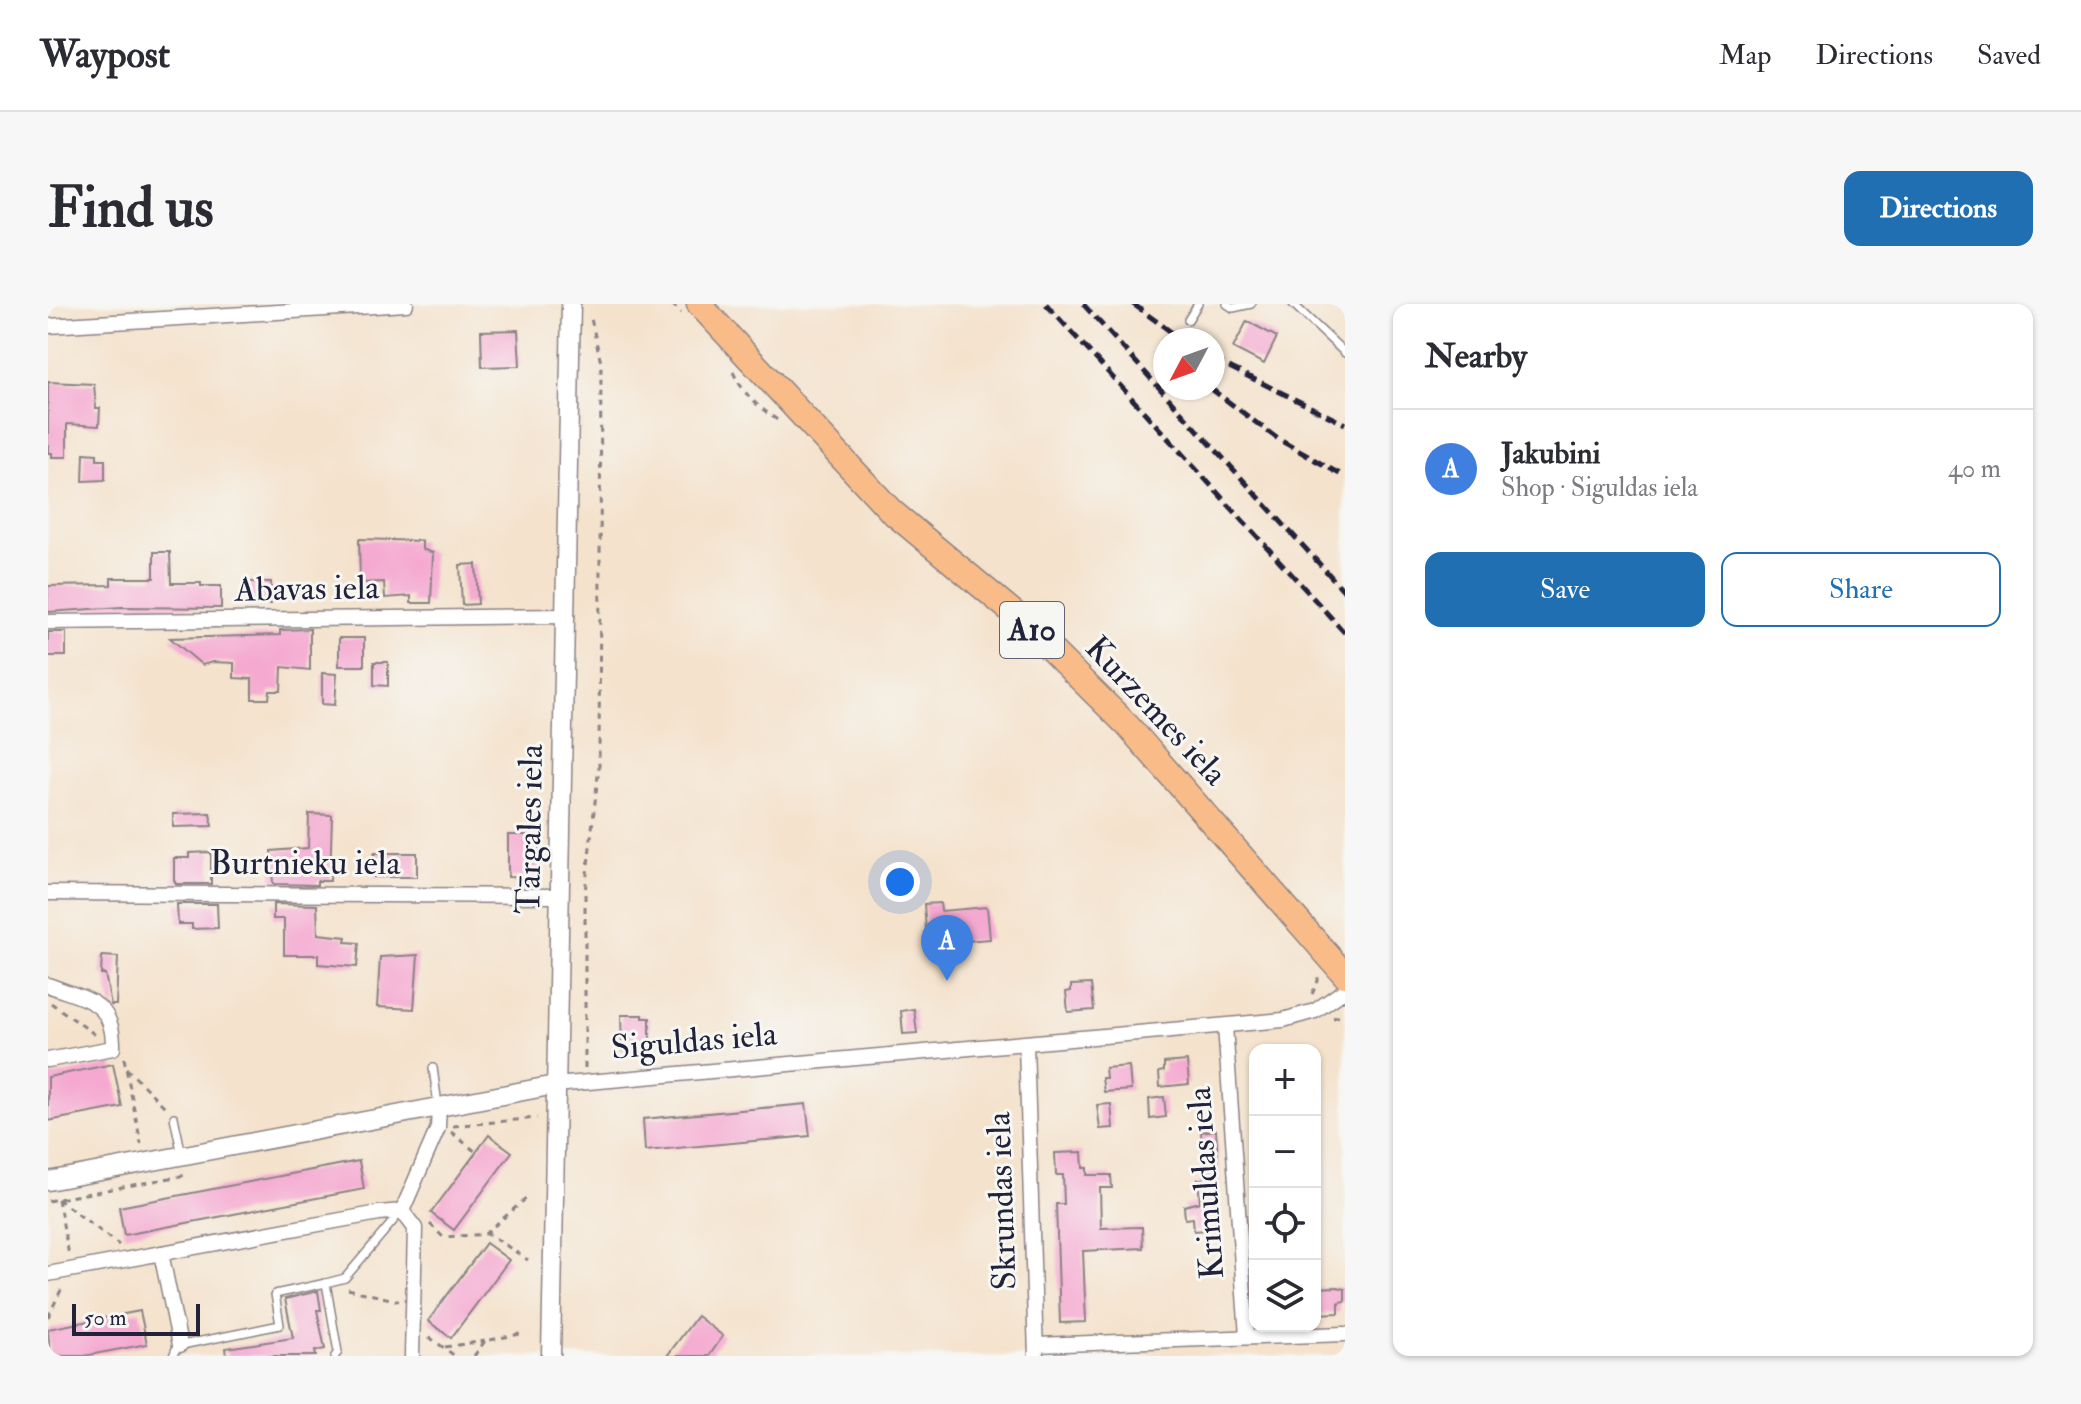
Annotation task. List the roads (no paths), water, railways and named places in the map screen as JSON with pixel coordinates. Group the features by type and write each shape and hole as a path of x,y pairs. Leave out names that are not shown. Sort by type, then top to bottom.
{"highway":[{"name":"Kurzemes iela","path":"690,309 891,511 1015,614 1127,725 1345,975"}],"street":[{"path":"48,326 406,304"},
{"name":"Tārgales iela","path":"551,1356 571,304"},
{"name":"Abavas iela","path":"48,622 567,616"},
{"name":"Burtnieku iela","path":"48,893 561,896"},
{"path":"48,985 95,1003 108,1014 114,1030 113,1048 48,1060"},
{"name":"Siguldas iela","path":"48,1181 147,1173 182,1157 555,1085 1283,1020 1315,1011 1345,990"},
{"name":"Krimuldas iela","path":"1225,1026 1247,1336"},
{"name":"Skrundas iela","path":"1026,1044 1036,1350"},
{"path":"402,1211 438,1128 439,1106"},
{"path":"48,1274 402,1211"},
{"path":"402,1211 415,1228 412,1356"},
{"path":"161,1253 177,1351"},
{"path":"1036,1350 1247,1336 1345,1334"}],"lane":[{"path":"1188,320 1198,304"},
{"path":"1227,304 1233,308 1251,304"},
{"path":"1293,304 1345,353"},
{"path":"433,1068 439,1106"},
{"path":"174,1117 182,1157"},
{"path":"177,1351 280,1325 275,1294 345,1278 402,1211"},
{"path":"331,1282 338,1352 335,1356"}],"railway":[{"path":"1046,304 1345,633"},
{"path":"1083,304 1345,592"},
{"path":"1133,304 1166,328"},
{"path":"1225,365 1345,424"},
{"path":"1225,399 1278,439 1345,477"}],"place":[{"name":"Jakubini","path":"947,981"}]}
